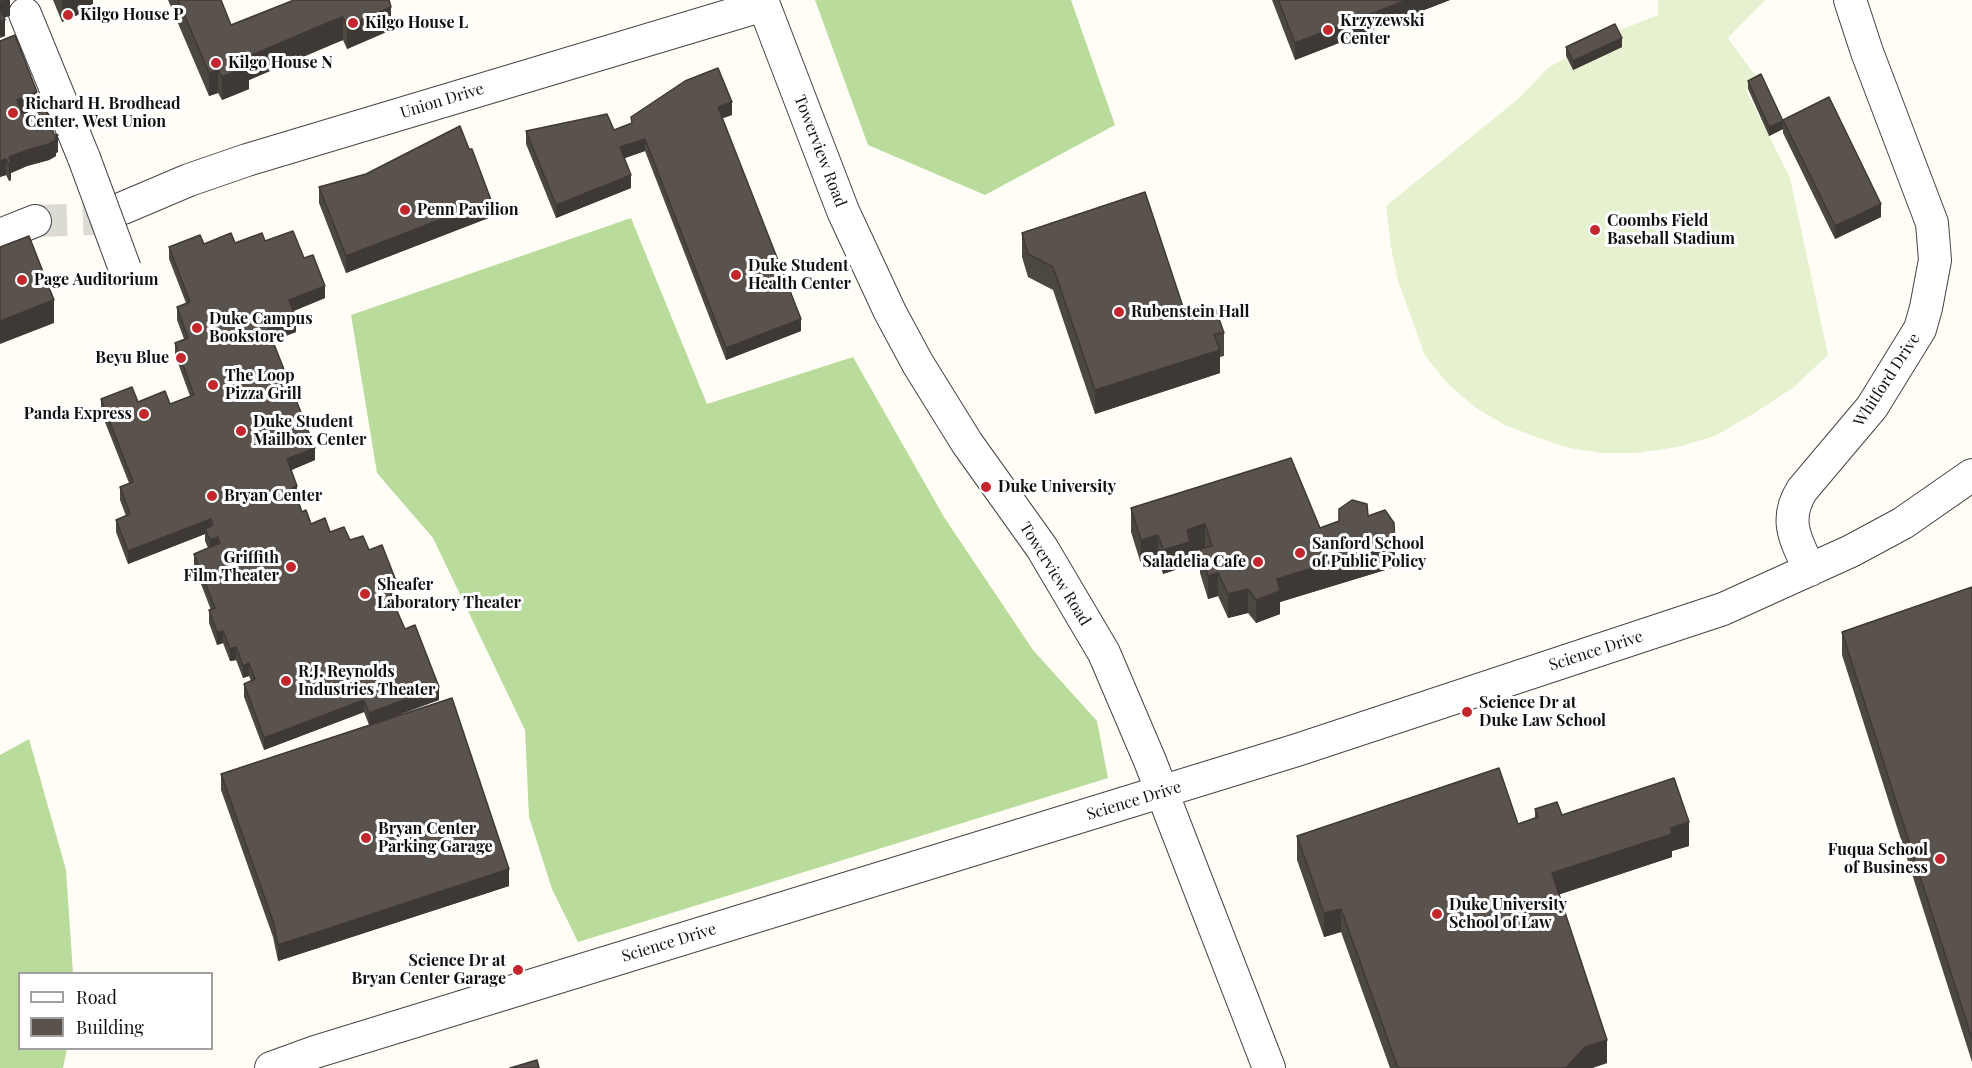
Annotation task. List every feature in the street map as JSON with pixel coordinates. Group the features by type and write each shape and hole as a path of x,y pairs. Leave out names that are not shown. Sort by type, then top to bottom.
{"street":[{"name":"Whitford Drive","path":"1810,570 1799,549 1791,520 1794,504 1802,490 1872,407 1920,329 1935,260 1932,223 1867,52 1850,0"},
{"name":"Union Drive","path":"123,208 247,159 763,2"},
{"name":"Towerview Road","path":"763,2 843,211 890,312 918,364 967,444 1042,548 1104,653 1162,792 1269,1068"},
{"path":"25,14 80,148 124,269"},
{"path":"0,235 34,221"},
{"name":"Science Drive","path":"271,1068 315,1052 1308,747 1723,609 1851,551 1903,523 1972,475"}],"green space":[{"path":"815,0 1071,0 1115,125 985,195 868,145"},
{"name":"Coombs Field Baseball Stadium","path":"1658,0 1765,0 1728,38 1760,82 1746,90 1790,178 1828,355 1794,387 1715,436 1678,447 1636,453 1602,453 1569,448 1505,425 1476,408 1448,384 1425,356 1398,281 1386,206 1518,99 1549,67 1566,58 1573,70 1622,47 1615,32 1658,15"},
{"path":"631,218 707,404 853,357 944,517 1033,650 1097,721 1108,778 578,942 552,889 529,817 525,730 433,538 377,473 351,315"},
{"path":"29,739 66,870 73,972 18,972 18,1050 67,1050 63,1068 0,1068 0,755"}],"building":[{"path":"178,0 221,0 231,25 294,0 389,0 391,7 347,26 343,17 327,23 245,58 249,66 222,77 218,70 209,73"},
{"path":"1278,0 1407,0 1295,43"},
{"path":"0,7 5,20 0,21"},
{"path":"1615,24 1622,38 1573,61 1566,47"},
{"name":"Richard H. Brodhead Center, West Union","path":"15,35 37,92 17,100 24,118 45,110 49,115 47,115 54,134 58,135 56,140 49,144 9,157 11,164 9,165 6,159 0,161 0,41"},
{"name":"Duke Student Health Center","path":"718,68 732,102 718,107 801,319 726,348 645,139 620,147 631,175 556,205 526,131 607,114 614,130 632,123 631,117 685,81"},
{"path":"1761,74 1783,121 1769,127 1748,81"},
{"path":"1829,97 1881,204 1835,226 1783,120"},
{"name":"Penn Pavilion","path":"460,126 469,149 472,149 491,200 346,256 319,187 366,174"},
{"name":"Rubenstein Hall","path":"1145,192 1187,319 1216,310 1224,333 1214,334 1220,350 1095,390 1053,267 1028,254 1022,233"},
{"name":"Bryan Center","path":"293,231 304,258 313,255 325,286 289,300 296,319 251,336 253,341 270,334 315,448 287,459 297,486 293,487 302,512 306,510 311,524 325,518 330,532 344,527 350,540 363,536 369,550 382,545 400,591 390,595 405,629 415,625 439,687 369,713 364,700 264,738 244,684 255,679 249,663 243,666 236,647 230,649 223,631 217,632 209,610 215,608 194,554 220,543 218,537 210,540 205,529 213,525 211,519 128,551 116,520 130,514 120,487 133,482 101,399 132,387 138,402 165,391 170,404 194,395 175,343 188,338 177,307 190,302 169,247 200,235 204,244 231,233 235,243 262,233 265,241"},
{"path":"29,236 54,300 0,321 0,247"},
{"name":"Sanford School of Public Policy","path":"1291,458 1320,528 1339,521 1339,509 1352,500 1367,504 1368,516 1385,510 1394,523 1395,543 1277,579 1280,591 1256,600 1248,589 1228,594 1218,573 1208,576 1200,549 1212,546 1205,524 1187,530 1190,542 1163,550 1158,535 1141,540 1131,508"},
{"name":"Fuqua School of Business","path":"1972,587 1972,1039 1842,632"},
{"name":"Bryan Center Parking Garage","path":"452,698 509,869 278,945 273,921 221,774"},
{"name":"Duke University School of Law","path":"1499,768 1518,824 1538,817 1535,809 1557,802 1562,815 1674,778 1689,822 1671,828 1672,834 1552,873 1607,1040 1585,1047 1566,1068 1398,1068 1341,909 1324,913 1297,836"},
{"path":"537,1060 539,1068 510,1068"}],"tunnel":[{"path":"35,221 93,219 123,208"}],"place":[{"name":"Kilgo House P","path":"68,15"},
{"name":"Kilgo House L","path":"353,23"},
{"name":"Krzyzewski Center","path":"1328,30"},
{"name":"Kilgo House N","path":"216,63"},
{"name":"Richard H. Brodhead Center, West Union","path":"13,113"},
{"name":"Penn Pavilion","path":"405,210"},
{"name":"Coombs Field Baseball Stadium","path":"1595,230"},
{"name":"Duke Student Health Center","path":"736,275"},
{"name":"Page Auditorium","path":"22,280"},
{"name":"Rubenstein Hall","path":"1119,312"},
{"name":"Duke Campus Bookstore","path":"197,328"},
{"name":"Beyu Blue","path":"181,358"},
{"name":"The Loop Pizza Grill","path":"213,385"},
{"name":"Panda Express","path":"144,414"},
{"name":"Duke Student Mailbox Center","path":"241,431"},
{"name":"Duke University","path":"986,487"},
{"name":"Bryan Center","path":"212,496"},
{"name":"Sanford School of Public Policy","path":"1300,553"},
{"name":"Saladelia Cafe","path":"1258,562"},
{"name":"Griffith Film Theater","path":"291,567"},
{"name":"Sheafer Laboratory Theater","path":"365,594"},
{"name":"R.J. Reynolds Industries Theater","path":"286,681"},
{"name":"Science Dr at Duke Law School","path":"1467,712"},
{"name":"Bryan Center Parking Garage","path":"366,838"},
{"name":"Fuqua School of Business","path":"1940,859"},
{"name":"Duke University School of Law","path":"1437,914"},
{"name":"Science Dr at Bryan Center Garage","path":"518,970"}]}
